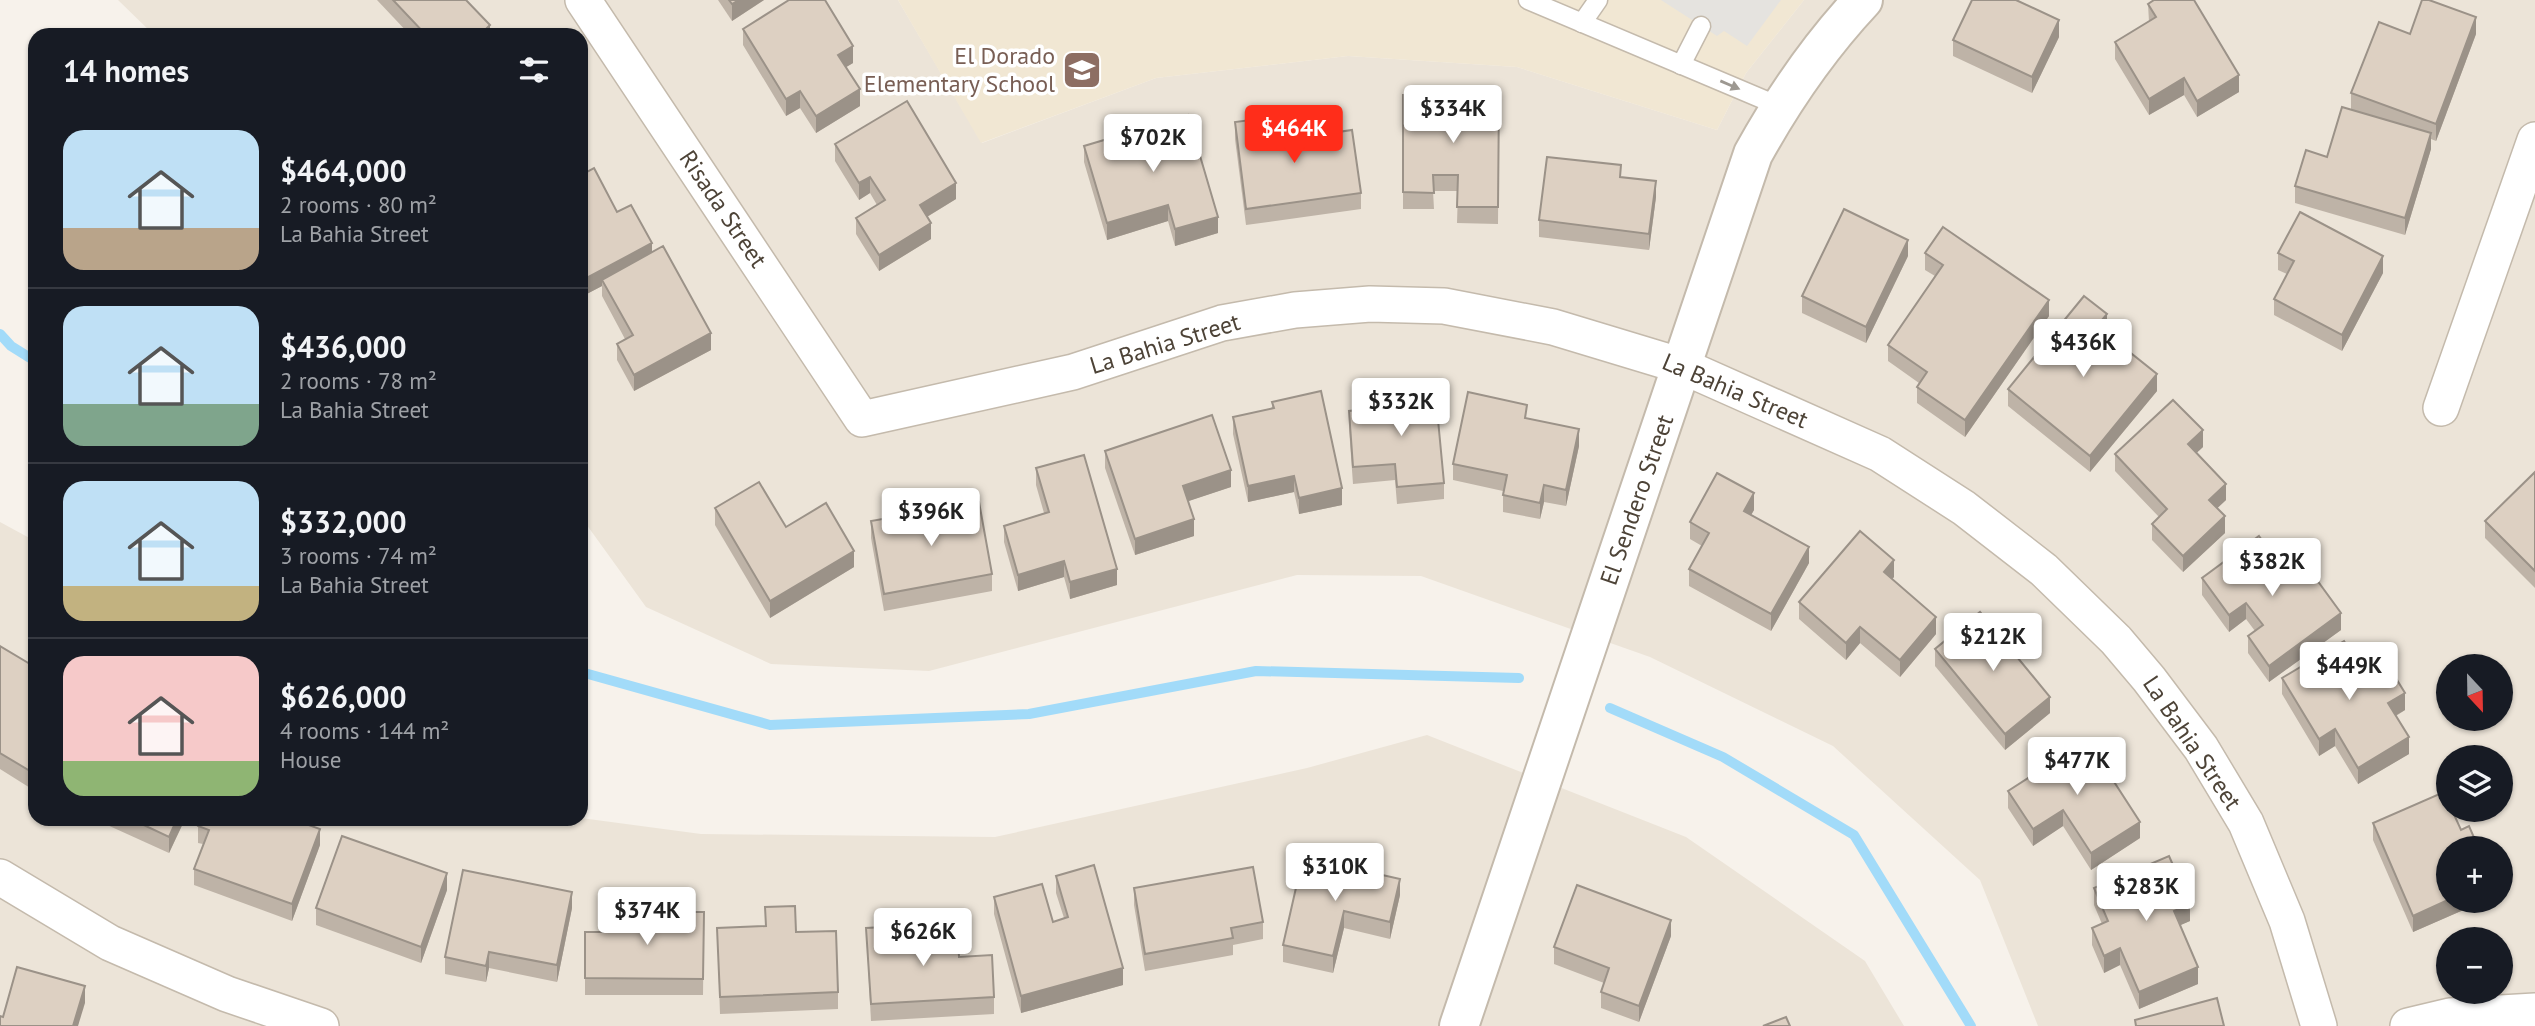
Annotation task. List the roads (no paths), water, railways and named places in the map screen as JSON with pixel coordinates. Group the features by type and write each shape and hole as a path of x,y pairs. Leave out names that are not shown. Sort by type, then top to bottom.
{"street":[{"name":"Risada Street","path":"583,0 862,419"},
{"name":"El Sendero Street","path":"1459,1026 1753,154 1779,106 1809,64 1863,0"},
{"path":"2441,408 2535,140"},
{"name":"La Bahia Street","path":"862,419 1073,372 1222,323 1295,310 1370,304 1444,306 1553,327 1682,366 1890,461 1964,508 2044,570 2116,640 2149,678 2202,748 2246,823 2287,921 2319,1026"},
{"path":"0,877 110,943 228,994 321,1026"},
{"path":"2408,1026 2450,1016 2535,1011"}],"lane":[{"path":"1528,0 1779,106"},
{"path":"1582,23 1598,0"},
{"path":"1681,65 1702,26"}],"waterway":[{"path":"0,334 11,346 28,357"},
{"path":"588,674 770,725 1029,714 1256,671 1519,678"},
{"path":"1610,708 1723,757 1854,835 1971,1026"}],"place":[{"name":"El Dorado Elementary School","path":"1082,70"}]}
